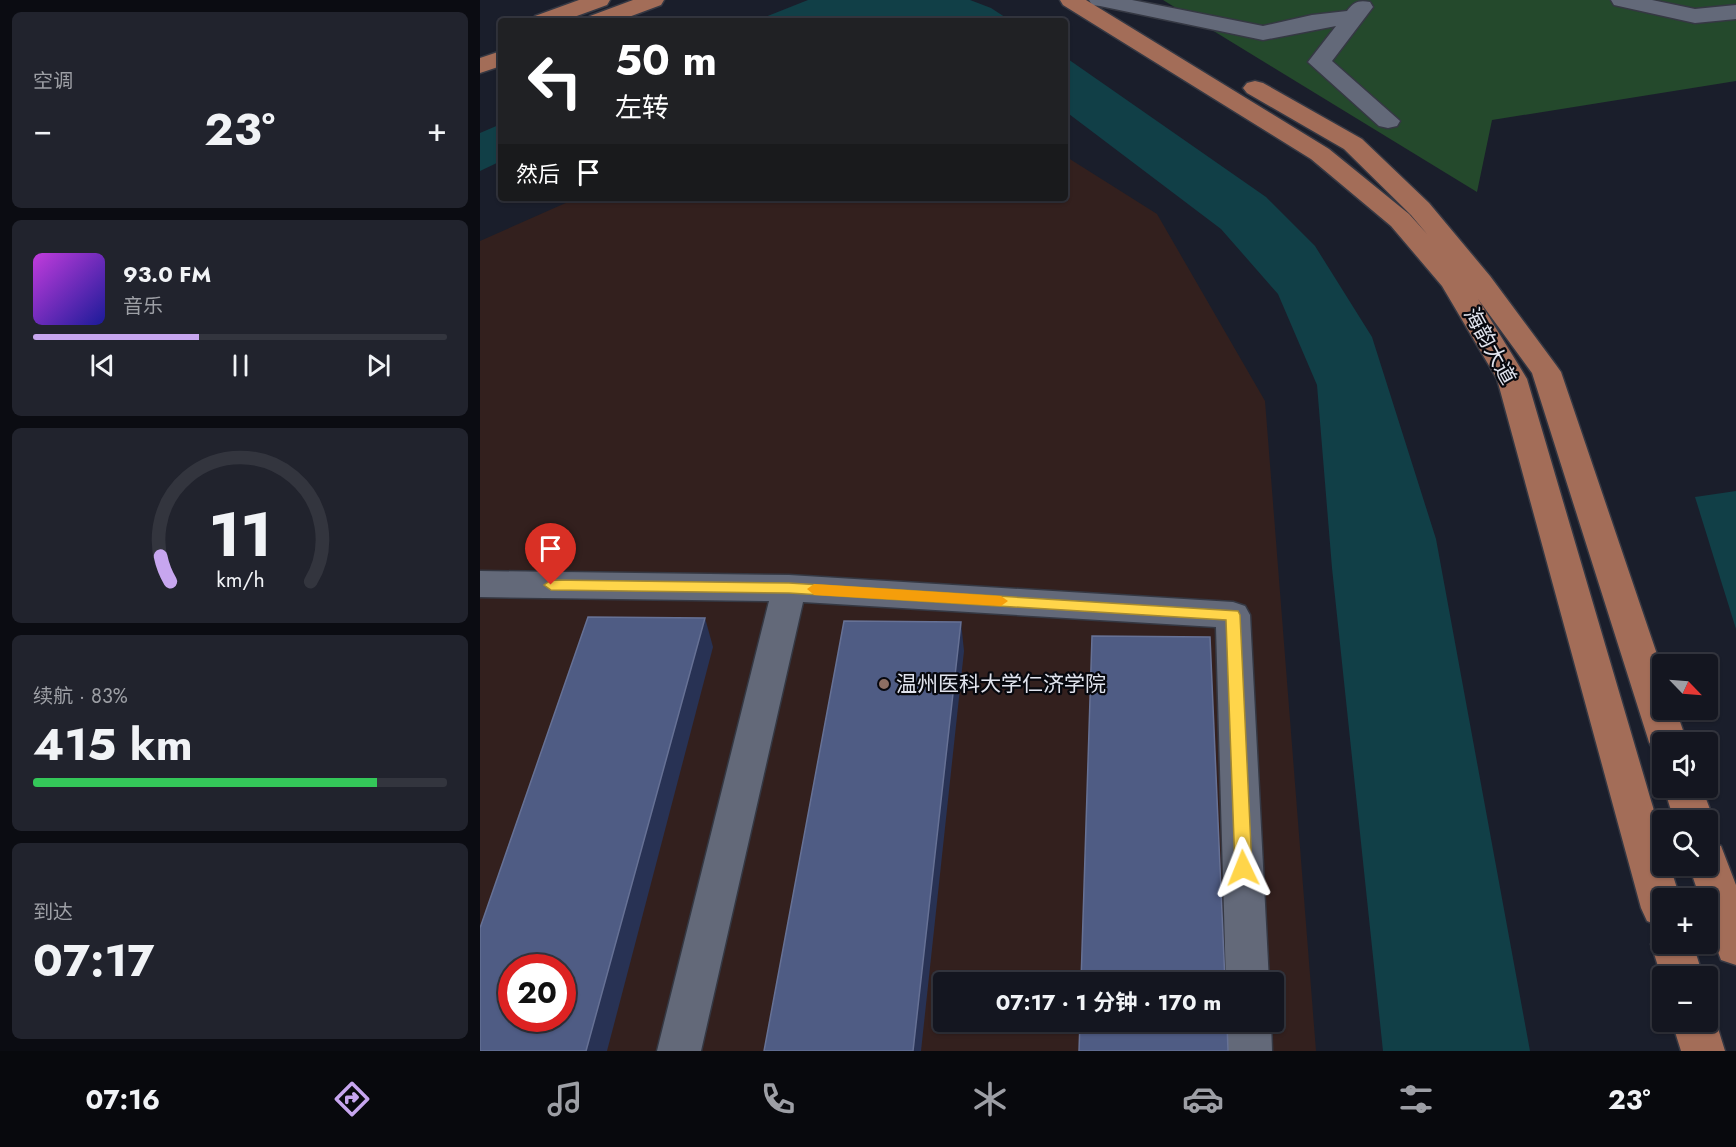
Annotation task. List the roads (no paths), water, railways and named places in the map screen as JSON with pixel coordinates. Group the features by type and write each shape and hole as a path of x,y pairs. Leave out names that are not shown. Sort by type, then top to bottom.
{"main road":[{"path":"551,18 599,0"},
{"path":"606,18 653,0"},
{"name":"海韵大道","path":"1071,0 1320,154 1400,220 1454,282 1512,379 1656,888"},
{"name":"海韵大道","path":"1100,0 1353,144 1420,209 1480,282 1545,372 1665,732"},
{"path":"480,44 498,37"},
{"path":"480,66 498,59"},
{"path":"1713,876 1736,946"},
{"path":"1697,1032 1703,1051"}],"street":[{"path":"1100,0 1263,33 1306,14 1361,8"},
{"path":"1622,0 1695,16 1736,12"},
{"path":"1361,8 1319,62 1388,121"},
{"path":"480,584 789,588 1233,615 1248,972"},
{"path":"679,1051 789,588"},
{"path":"1249,1032 1250,1051"}],"place":[{"name":"温州医科大学仁济学院","path":"884,684"}]}
